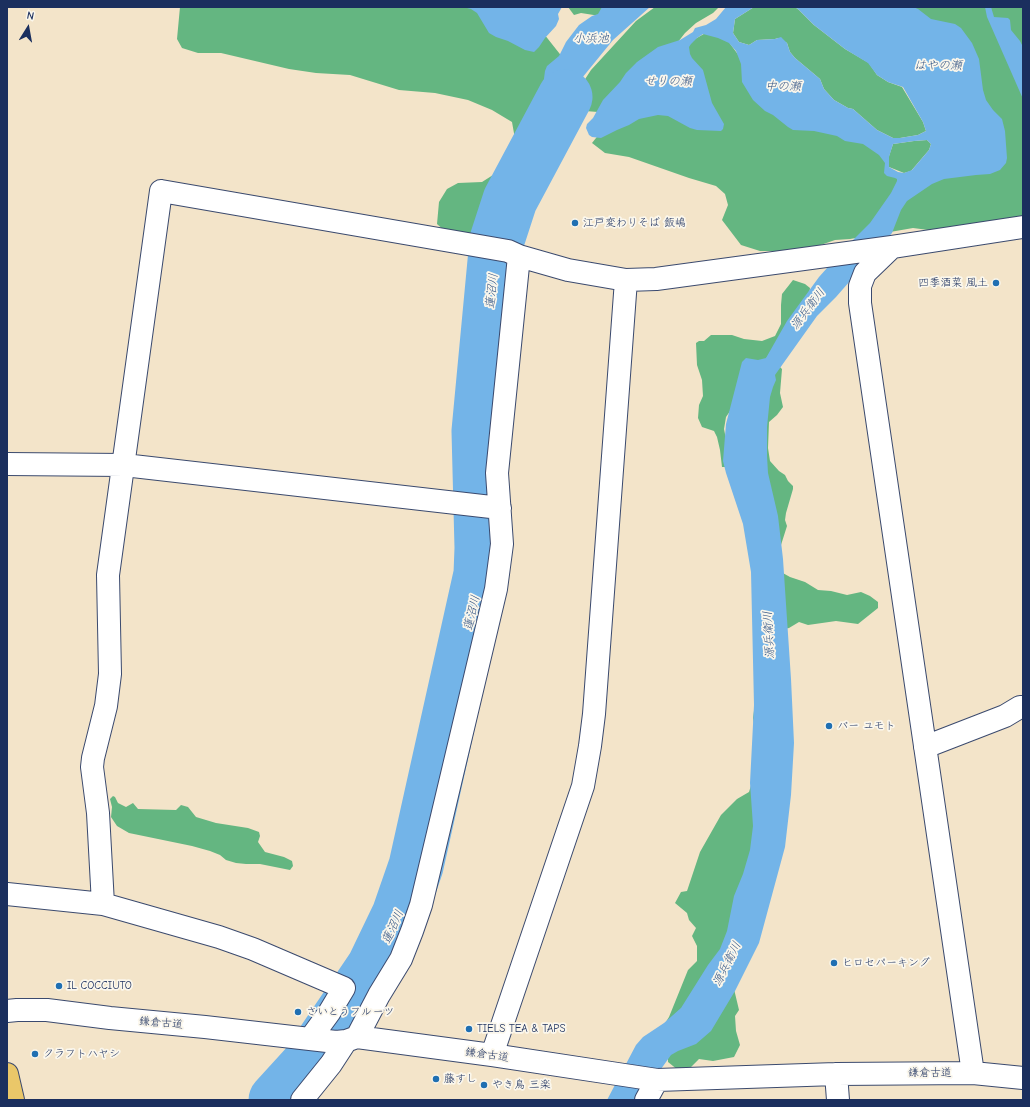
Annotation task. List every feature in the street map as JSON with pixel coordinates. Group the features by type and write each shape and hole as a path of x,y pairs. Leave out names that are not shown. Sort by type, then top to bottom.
{"main road":[{"path":"7,1074 13,1100"}],"street":[{"path":"103,904 98,808 93,762 106,706 110,674 108,575 161,190 358,226 485,247 568,270 626,280 656,279 1023,227"},
{"path":"888,247 866,273 860,286 860,303 973,1073"},
{"path":"302,1100 331,1064 378,995 400,959 421,905 496,589 502,544 486,507 497,472 514,254"},
{"path":"492,1055 583,786 590,746 594,714 626,280"},
{"path":"7,464 124,465 486,507"},
{"path":"925,747 1005,716 1020,707 1023,707"},
{"path":"7,894 103,904 219,937 253,949 344,988 312,1039"},
{"name":"鎌倉古道","path":"7,1011 47,1010 312,1039 346,1040 492,1055 656,1080 836,1074 973,1073 1023,1078"},
{"path":"836,1074 838,1100"},
{"path":"646,1100 656,1080"}],"green space":[{"path":"180,7 499,7 533,20 563,58 571,80 569,113 552,138 533,141 490,229 473,237 448,234 437,224 439,202 447,189 458,183 482,182 504,168 512,152 515,139 512,122 492,110 468,100 435,93 399,90 350,75 316,73 289,69 221,53 198,53 182,48 177,39"},
{"path":"568,7 607,7 600,16 581,13 574,15"},
{"path":"655,7 719,7 713,13 696,23 685,33 674,47 598,112 585,111 578,99 578,90 591,70 636,21"},
{"path":"754,7 795,7 814,25 845,49 869,63 877,75 888,82 902,87 923,122 926,131 918,135 893,138 877,130 853,109 848,108 834,100 824,89 820,79 790,52 787,43 778,38 757,40 749,45 739,42 733,33 735,19"},
{"path":"831,7 1023,7 1023,218 944,232 913,228 850,239 835,240 809,249 760,251 741,245 722,220 728,205 725,194 716,186 629,157 605,153 592,143 600,133 682,56 688,43 709,31 723,34 750,71 863,139 883,156 888,170 905,180 977,160"},
{"path":"927,140 931,144 929,150 911,171 904,173 889,167 889,156 893,144"},
{"path":"793,280 805,284 810,288 809,296 726,417 724,429 727,444 727,467 722,467 717,437 714,431 702,427 698,418 699,405 703,396 702,380 697,365 696,343 699,341 704,341 711,335 732,335 744,339 762,341 775,336 781,324 782,294"},
{"path":"779,366 782,369 780,393 783,407 769,422 768,448 770,461 785,475 793,486 786,513 785,520 787,526 781,545 749,422"},
{"path":"781,572 805,582 818,590 831,591 847,595 861,592 878,602 878,608 858,624 836,621 808,625 799,622 789,628 784,629"},
{"path":"754,711 766,796 731,926 709,982 664,1025 669,1017 688,970 697,961 697,946 692,936 696,928 689,920 687,913 675,903 681,892 687,891 700,852 721,815 737,799 749,792 754,776"},
{"path":"113,796 118,803 126,807 133,803 138,809 176,810 181,805 188,807 196,817 216,823 248,828 259,832 260,836 258,842 265,852 284,857 292,861 293,866 290,870 260,864 236,863 226,860 220,855 210,851 129,833 117,826 111,817 112,807 110,799"},
{"path":"734,989 739,1010 735,1016 736,1031 740,1045 734,1057 713,1061 699,1059 688,1070 678,1070 668,1062 668,1057"}],"water":[{"path":"463,7 562,7 558,14 559,19 556,26 534,52 525,50 489,33 477,13 471,9"},
{"name":"小浜池","path":"602,7 650,7 613,40 582,78 557,119 545,113 537,104 543,86 547,66 559,56 566,42 579,25 592,16 598,14"},
{"path":"726,7 754,7 735,19 733,33 739,42 749,45 757,40 775,39 781,37 787,43 790,52 795,58 820,79 824,89 834,100 848,108 853,109 877,130 893,138 918,135 926,131 923,122 903,87 888,82 877,75 868,63 845,49 814,25 795,7 913,7 931,19 955,24 961,28 972,43 979,59 983,90 986,100 1002,119 1005,131 1007,158 1006,163 1000,170 990,174 944,179 932,184 907,201 901,210 892,233 836,297 817,316 775,375 776,380 770,397 767,427 767,456 768,473 778,516 783,559 794,743 791,795 785,847 759,943 735,991 711,1031 696,1044 671,1055 639,1100 607,1100 636,1045 643,1037 664,1023 681,1008 720,949 727,931 734,896 743,874 750,850 753,826 750,783 754,705 751,572 743,524 723,461 726,424 742,362 746,358 758,360 766,358 787,321 819,277 870,223 891,193 897,181 897,179 887,176 884,173 885,163 879,155 863,144 845,141 837,136 814,131 793,130 765,111 753,100 742,82 741,64 736,51 729,43 703,34 689,47 690,54 703,70 712,103 724,124 721,131 697,130 690,128 668,116 658,115 639,119 601,138 592,137 589,135 586,128 587,124 593,118 603,100 637,62 658,47 680,40 693,32 695,28 706,25 716,19","holes":["927,140 931,144 929,150 912,170 904,173 898,172 889,167 889,157 893,144"]},
{"path":"985,7 991,7 994,17 1008,18 1010,20 1011,30 1023,47 1023,99 987,17"}],"waterway":[{"name":"蓮沼川","path":"276,1100 307,1066 374,967 399,915 416,866 481,574 482,548 479,431 497,240 510,200 565,97"}],"place":[{"name":"江戸変わりそば 飯嶋","path":"575,223"},
{"name":"四季酒菜 風土","path":"996,283"},
{"name":"バー ユモト","path":"829,726"},
{"name":"ヒロセパーキング","path":"834,963"},
{"name":"IL COCCIUTO","path":"59,986"},
{"name":"さいとうフルーツ","path":"298,1012"},
{"name":"TIELS TEA & TAPS","path":"469,1029"},
{"name":"クラフトハヤシ","path":"35,1054"},
{"name":"藤すし","path":"436,1079"},
{"name":"やき鳥 三楽","path":"484,1085"}],"water label":[{"name":"はやの瀬","path":"938,66"},
{"name":"せりの瀬","path":"668,82"},
{"name":"中の瀬","path":"783,87"},
{"name":"源兵衛川","path":"808,309"},
{"name":"源兵衛川","path":"769,635"},
{"name":"源兵衛川","path":"727,964"}]}
